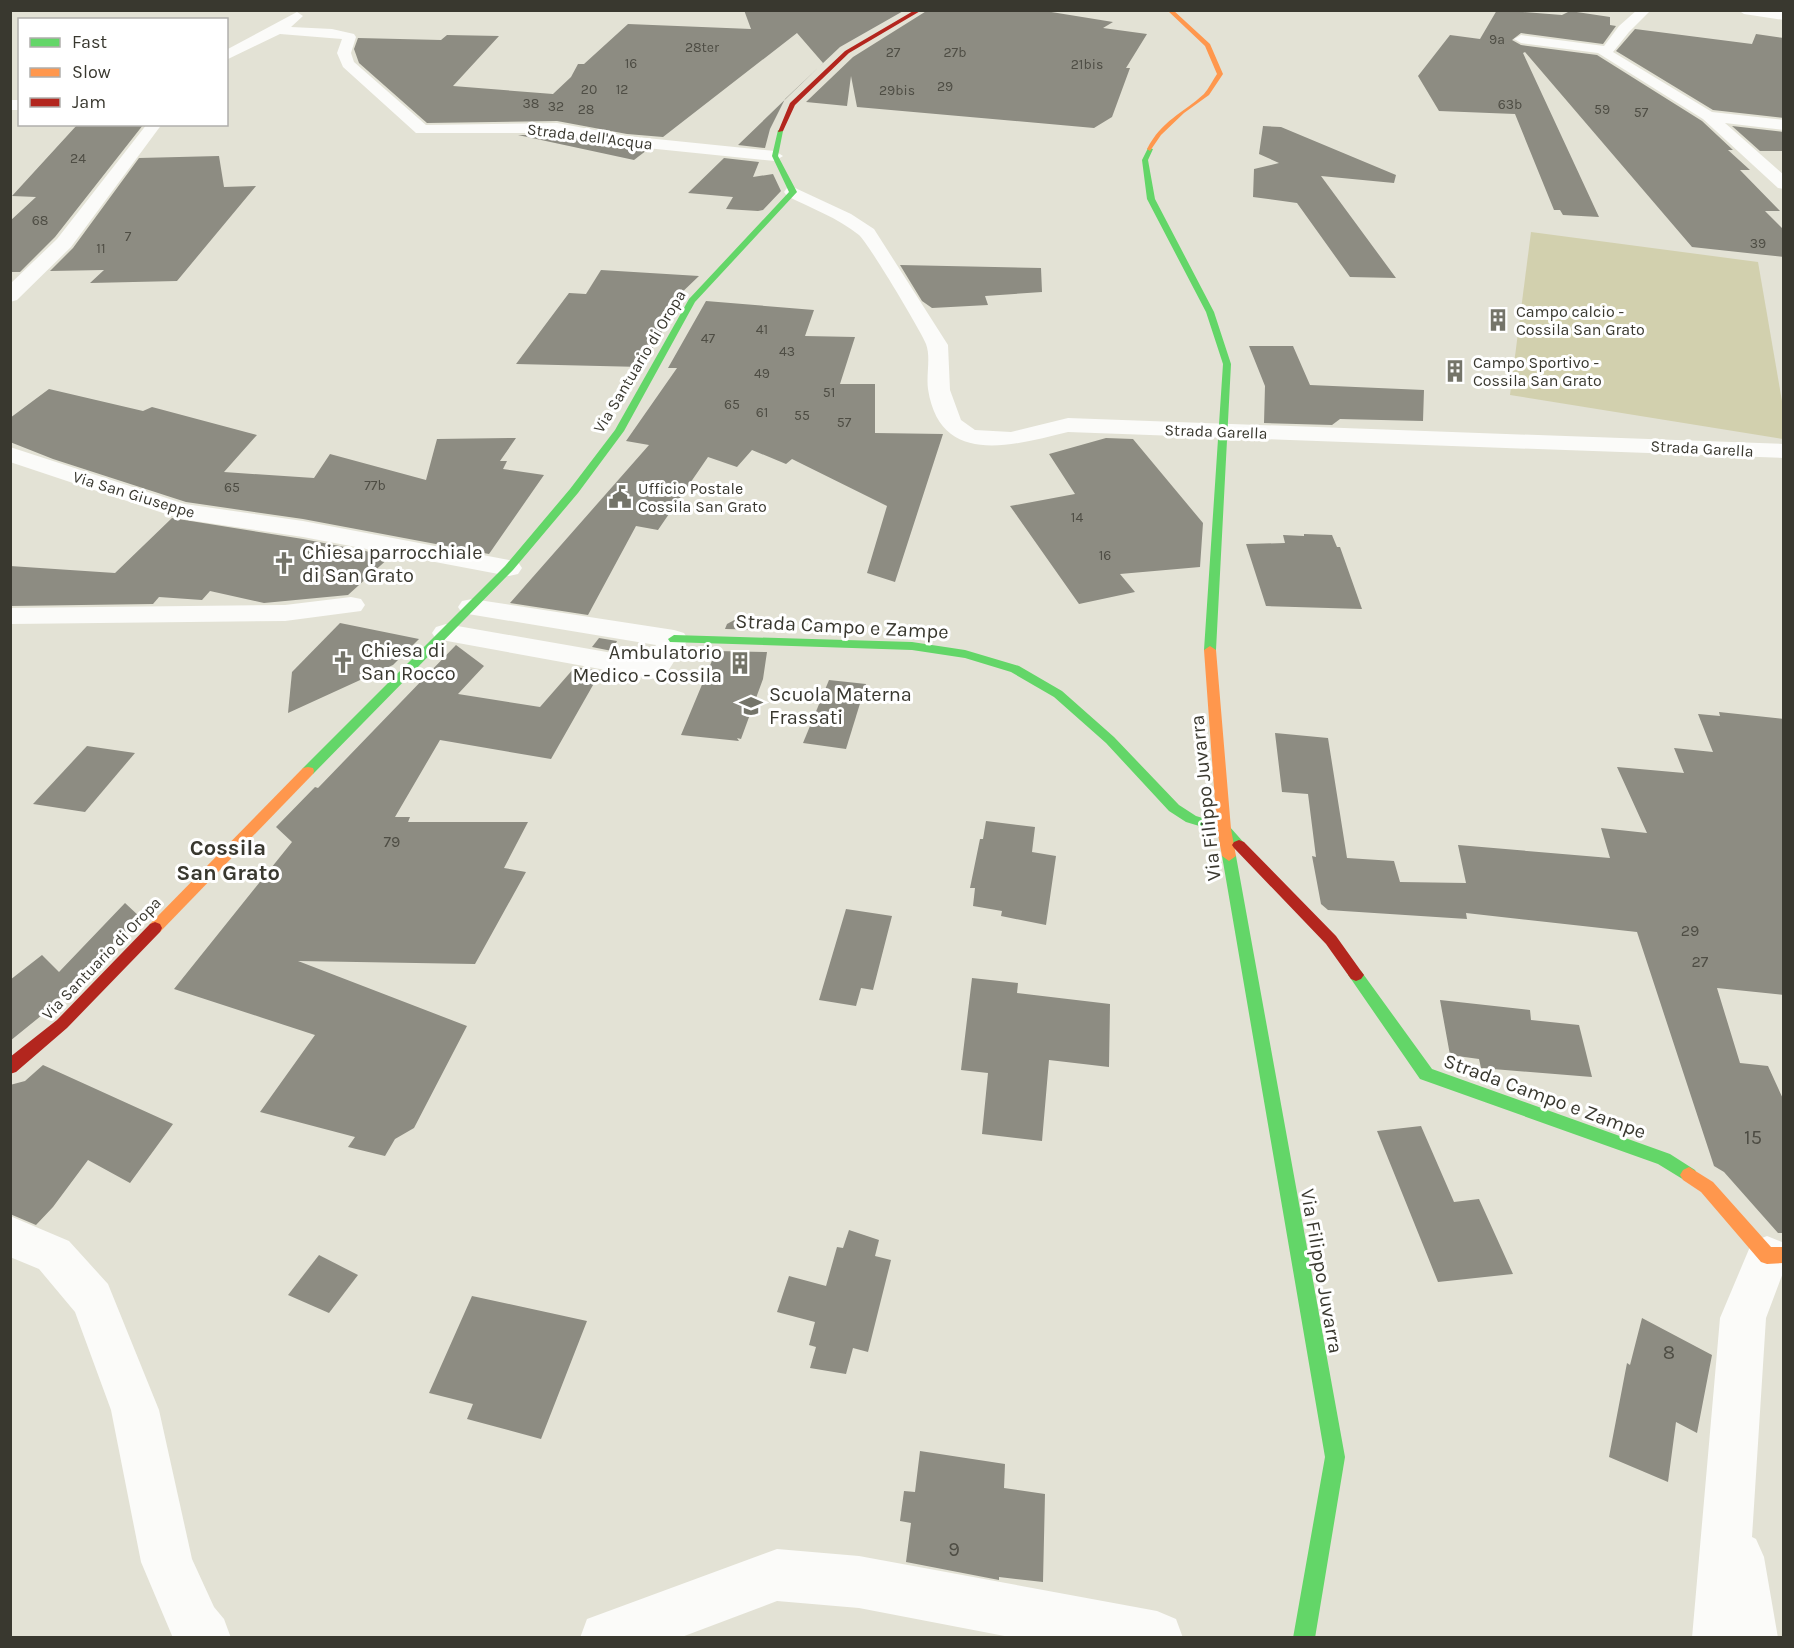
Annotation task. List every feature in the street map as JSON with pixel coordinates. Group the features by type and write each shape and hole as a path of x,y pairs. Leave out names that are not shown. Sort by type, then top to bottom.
{"street":[{"path":"228,55 281,30 303,10"},
{"path":"793,192 775,156 780,130 792,104 847,52 920,10"},
{"name":"Via Filippo Juvarra","path":"1169,10 1208,45 1220,74 1207,94 1182,112 1158,134 1145,160 1151,199 1210,312 1227,364 1210,651 1224,828 1335,1457 1304,1638"},
{"path":"1606,50 1645,10"},
{"path":"1744,10 1784,16"},
{"name":"Strada dell'Acqua","path":"281,30 332,33 349,37 344,53 348,64 422,130 557,128 627,141 775,156"},
{"path":"1521,39 1606,50"},
{"path":"1606,50 1611,58 1708,116 1784,184"},
{"path":"1708,116 1784,125"},
{"path":"10,296 64,243 153,126"},
{"name":"Strada Garella","path":"793,192 845,218 868,233 937,345 939,390 951,423 967,435 985,439 1011,439 1068,425 1784,451"},
{"name":"Via Santuario di Oropa","path":"10,1067 62,1024 242,837 509,568 574,491 619,431 692,302 793,192"},
{"name":"Via San Giuseppe","path":"17,461 181,511 303,529 509,568"},
{"path":"10,616 285,613 351,605"},
{"path":"446,633 655,670 674,639 472,607"},
{"name":"Strada Campo e Zampe","path":"674,639 879,644 954,651 997,662 1038,680 1085,714 1174,808 1191,819 1224,828 1331,940 1426,1074 1664,1159 1707,1187 1775,1256"},
{"path":"10,1236 54,1255 92,1299 135,1410 167,1562 195,1626 205,1638"},
{"path":"1719,1638 1743,1318 1775,1256"},
{"path":"1730,1508 1751,1638"},
{"path":"606,1638 777,1575 859,1582 1157,1638"}],"shaded area":[{"path":"1531,232 1758,262 1783,407 1783,439 1510,395"}],"building":[{"path":"744,10 905,10 840,47 819,67 823,63 797,33 663,137 627,134 557,121 427,123 359,63 354,49 358,38 441,40 447,35 499,36 453,86 553,94 571,77 578,64 584,64 628,24 751,29"},
{"path":"928,10 1039,10 1113,22 1103,28 1147,34 1126,68 1130,68 1112,117 1094,128 857,107 851,76 847,106 806,102 853,57"},
{"path":"1497,10 1562,15 1570,11 1610,17 1610,25 1616,26 1603,44 1521,33 1512,40 1521,45 1597,55 1702,121 1733,150 1728,150 1750,170 1740,170 1780,211 1765,211 1784,230 1784,257 1692,247 1525,52 1523,53 1599,217 1563,215 1560,210 1554,210 1515,114 1439,111 1418,76 1450,35 1480,39"},
{"path":"1635,29 1752,44 1756,34 1784,38 1784,118 1713,110 1616,51"},
{"path":"784,100 770,129 765,148 738,145"},
{"path":"76,126 142,126 55,237 20,272 10,272 10,221 36,197 12,196"},
{"path":"1263,126 1281,127 1396,175 1394,183 1321,176 1396,278 1350,277 1297,203 1253,197 1254,169 1279,163 1259,154"},
{"path":"1732,126 1784,132 1784,151 1760,151"},
{"path":"518,135 557,135 647,150 634,160"},
{"path":"219,156 224,187 256,186 177,281 90,283 104,270 50,271 73,248 139,158"},
{"path":"724,158 759,162 753,177 773,174 781,191 763,210 758,211 726,209 733,197 688,193"},
{"path":"900,265 1041,268 1042,292 985,296 988,305 932,308 922,301"},
{"path":"601,270 699,276 676,298 681,299 642,367 516,364 569,293 586,294"},
{"path":"706,301 814,310 805,336 855,337 840,384 875,384 875,433 943,434 895,582 867,573 887,506 792,459 786,464 752,450 737,467 708,457 658,530 636,526 588,615 510,603 649,445 626,441 677,368 668,368"},
{"path":"1249,346 1293,346 1310,385 1424,390 1423,421 1340,419 1332,425 1264,423 1265,386"},
{"path":"49,389 143,411 152,407 257,435 224,472 314,478 330,454 426,480 437,439 516,438 500,461 507,461 503,469 544,475 489,554 303,519 186,502 53,459 10,442 10,418"},
{"path":"1106,438 1133,439 1203,523 1200,567 1120,574 1135,592 1079,604 1010,506 1075,494 1049,454"},
{"path":"172,518 391,556 348,595 264,603 210,591 202,600 159,597 153,604 10,606 10,566 115,573"},
{"path":"1304,534 1332,535 1337,547 1340,547 1362,609 1266,606 1246,544 1285,543 1283,535 1304,536"},
{"path":"740,617 771,620 770,630 725,629 727,624"},
{"name":"Chiesa di San Rocco","path":"340,623 419,639 393,665 288,713 292,672"},
{"path":"599,638 617,641 612,651 592,647"},
{"path":"456,645 484,666 458,694 540,707 575,667 601,671 551,759 440,740 395,817 410,817 408,822 528,822 504,868 526,872 475,964 298,961 467,1026 414,1128 395,1139 385,1156 348,1147 355,1137 260,1112 315,1035 174,989 292,842 276,827 315,787 318,788"},
{"name":"Scuola Materna Frassati","path":"716,651 767,652 763,679 741,739 737,738 739,741 681,735"},
{"path":"829,680 866,684 846,749 803,743"},
{"path":"1719,712 1784,719 1784,995 1717,988 1740,1063 1768,1066 1784,1101 1784,1233 1778,1233 1724,1172 1714,1166 1637,932 1466,913 1467,919 1328,910 1321,904 1312,856 1316,857 1308,794 1282,792 1275,733 1328,738 1347,858 1394,861 1400,882 1466,883 1458,845 1610,858 1601,828 1647,833 1617,767 1684,773 1674,748 1713,752 1698,714 1720,716"},
{"path":"87,746 135,753 85,812 33,804"},
{"path":"986,821 1035,827 1032,852 1056,856 1046,925 1001,916 1002,911 973,906 975,888 970,888"},
{"path":"125,903 140,917 47,1011 10,1041 10,980 42,955 59,972"},
{"path":"846,909 892,916 873,990 861,988 856,1006 819,1000"},
{"path":"972,978 1018,983 1017,993 1110,1004 1109,1067 1049,1060 1042,1141 982,1134 988,1073 961,1070"},
{"path":"1440,1000 1530,1010 1531,1020 1579,1025 1592,1077 1481,1068 1479,1059 1450,1055"},
{"path":"43,1065 173,1124 130,1183 88,1160 53,1207 36,1225 10,1214 10,1085 25,1081"},
{"path":"1421,1126 1454,1202 1479,1199 1513,1274 1438,1282 1377,1131"},
{"path":"849,1230 879,1240 875,1256 891,1260 868,1352 853,1348 846,1374 810,1368 816,1347 809,1345 815,1322 777,1312 789,1276 826,1286 837,1247 843,1248"},
{"path":"319,1255 358,1275 329,1313 288,1295"},
{"path":"472,1296 587,1321 541,1439 467,1419 473,1404 429,1393"},
{"path":"1642,1318 1712,1355 1697,1433 1676,1422 1668,1482 1609,1457 1627,1363 1630,1365"},
{"path":"920,1451 1005,1464 1004,1488 1045,1494 1043,1582 999,1577 999,1580 906,1562 911,1523 900,1521 904,1491 915,1492"}],"traffic: fast":[{"path":"308,771 509,568 574,491 619,431 692,301 793,192 775,156 780,131"},
{"path":"1150,149 1145,160 1151,199 1210,312 1227,364 1210,650"},
{"path":"674,639 912,646 965,654 1015,669 1058,694 1110,740 1174,808 1191,819 1224,829 1239,845"},
{"path":"1229,856 1335,1457 1304,1638"},
{"path":"1356,975 1426,1074 1664,1159 1689,1175"}],"traffic: slow":[{"path":"1150,149 1158,134 1182,112 1207,94 1220,74 1208,45 1169,10"},
{"path":"1210,650 1224,829 1229,856"},
{"path":"155,928 308,771"},
{"path":"1689,1175 1707,1187 1767,1256 1784,1255"}],"traffic: jam":[{"path":"780,131 792,104 847,52 920,10"},
{"path":"1239,845 1331,940 1356,975"},
{"path":"10,1067 62,1024 155,928"}],"place":[{"name":"Campo calcio - Cossila San Grato","path":"1498,320"},
{"name":"Campo Sportivo - Cossila San Grato","path":"1455,371"},
{"name":"Ufficio Postale Cossila San Grato","path":"620,497"},
{"name":"Chiesa parrocchiale di San Grato","path":"284,563"},
{"name":"Chiesa di San Rocco","path":"343,662"},
{"name":"Ambulatorio Medico - Cossila","path":"740,663"},
{"name":"Scuola Materna Frassati","path":"751,706"}],"district":[{"name":"Cossila San Grato","path":"228,860"}]}
